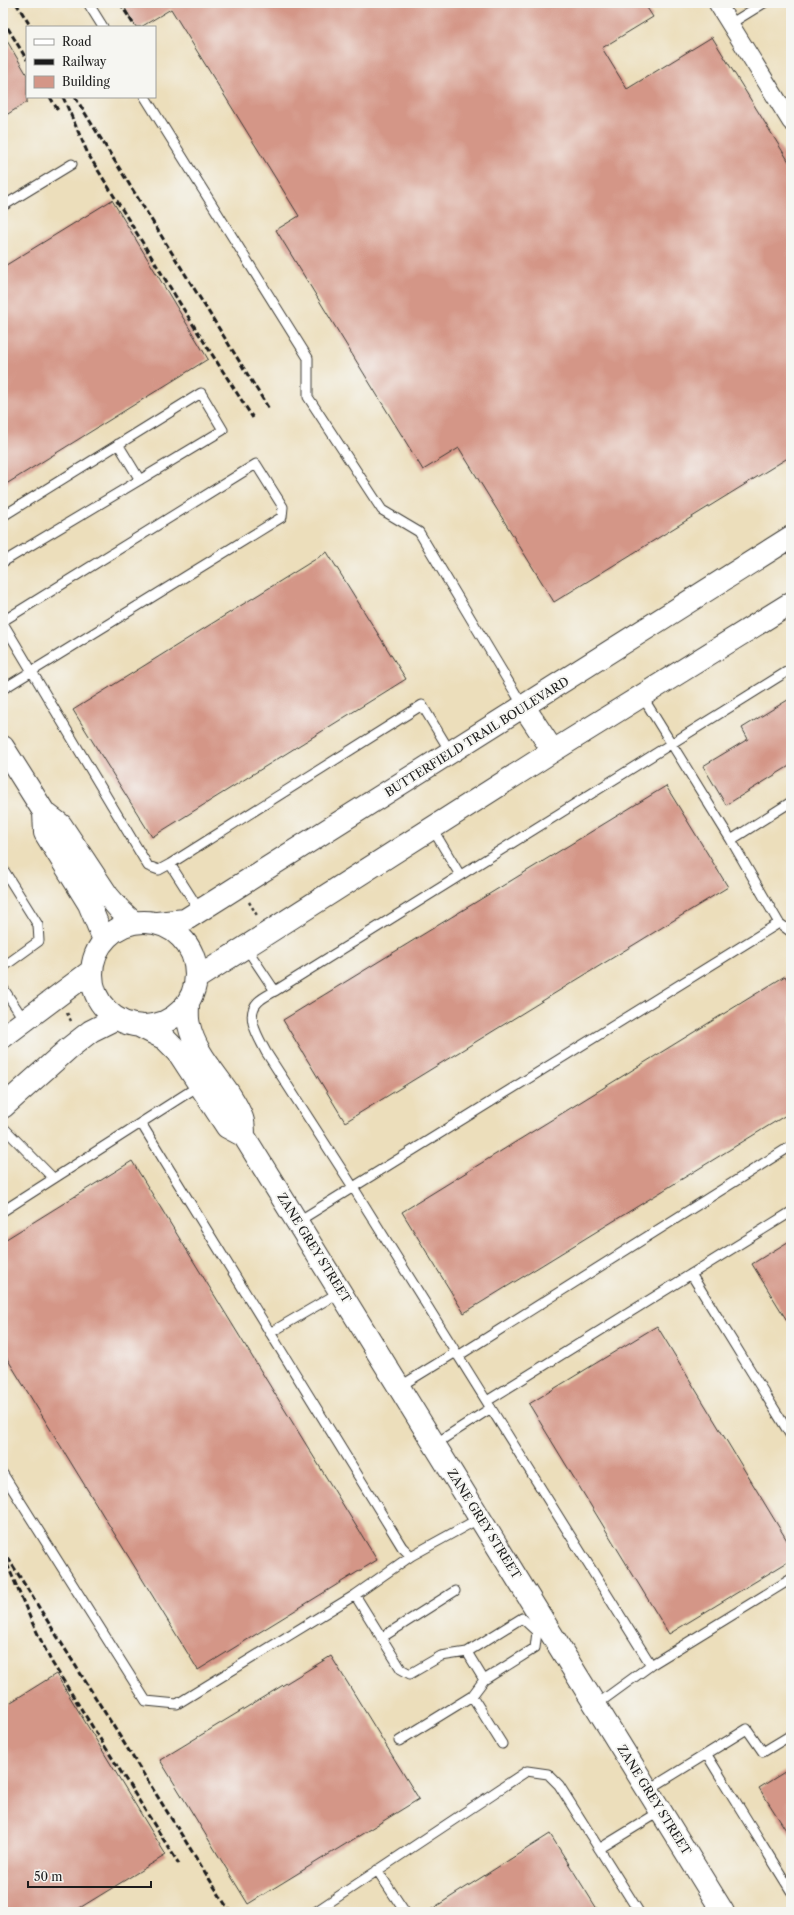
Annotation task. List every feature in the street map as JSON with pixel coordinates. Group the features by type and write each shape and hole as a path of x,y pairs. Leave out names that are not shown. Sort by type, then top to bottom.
{"street":[{"path":"717,3 791,122"},
{"name":"BUTTERFIELD TRAIL BOULEVARD","path":"157,923 185,920 200,911 791,537"},
{"path":"196,978 553,751 791,603"},
{"path":"524,707 553,751"},
{"path":"3,747 44,812 61,825 108,896 134,923"},
{"path":"44,812 45,833 89,904 104,940"},
{"path":"134,923 157,923 178,934 193,954 196,978 188,1004 168,1021 141,1027 115,1019 97,999 91,971 95,955 104,940 118,929 134,923"},
{"path":"3,1037 91,971"},
{"name":"ZANE GREY STREET","path":"188,1004 188,1024 197,1046 210,1068 230,1095 243,1119 244,1136 480,1518 542,1629 596,1705 723,1912"},
{"path":"3,1107 68,1049 91,1031 115,1019"},
{"name":"ZANE GREY STREET","path":"141,1027 165,1039 181,1056 227,1127 244,1136"}],"lane":[{"path":"88,3 101,26"},
{"path":"730,24 764,3"},
{"path":"146,98 308,358 308,397 382,510 418,532 524,707"},
{"path":"3,206 72,164"},
{"path":"3,516 201,393 223,430 3,562"},
{"path":"118,444 140,480"},
{"path":"3,689 32,671 282,517 283,507 256,464 3,622 32,671 148,866 159,870 170,864 422,705 451,753"},
{"path":"651,1665 353,1187 266,1052 255,1030 252,1015 258,1002 275,991 791,669"},
{"path":"642,696 731,840 779,923 791,932"},
{"path":"731,840 791,802"},
{"path":"432,828 460,875"},
{"path":"170,864 200,911"},
{"path":"3,869 38,925 39,941 3,967"},
{"path":"297,1222 779,923"},
{"path":"246,946 275,991"},
{"path":"3,988 24,1020"},
{"path":"3,1211 200,1085"},
{"path":"141,1123 402,1547 411,1556"},
{"path":"3,1127 53,1178"},
{"path":"399,1387 457,1354 791,1146"},
{"path":"435,1444 489,1405 691,1274 791,1212"},
{"path":"691,1274 791,1436"},
{"path":"270,1333 340,1292"},
{"path":"3,1474 146,1701 177,1704 355,1595 411,1556 480,1518"},
{"path":"596,1705 651,1665 791,1580"},
{"path":"381,1638 455,1591"},
{"path":"355,1595 401,1669 410,1674 441,1656 467,1652 522,1618 542,1629 535,1648 484,1680 472,1696 399,1741"},
{"path":"467,1652 484,1680"},
{"path":"472,1696 502,1744"},
{"path":"648,1790 747,1729 763,1752 791,1735"},
{"path":"707,1755 791,1891"},
{"path":"315,1912 527,1771 548,1774 559,1785 639,1912"},
{"path":"599,1849 661,1811"},
{"path":"377,1870 405,1912"}],"path":[{"path":"247,900 262,922"},
{"path":"65,1010 75,1029"}],"building":[{"path":"122,3 644,3 653,17 602,48 627,89 712,37 791,165 791,456 554,602 459,448 423,470 276,230 299,216 171,9 143,26 135,26"},
{"path":"3,34 26,73 27,102 3,117"},
{"path":"112,200 208,359 3,486 3,267"},
{"path":"327,552 406,679 152,837 73,710"},
{"path":"791,698 791,765 726,805 703,766 748,739 742,728"},
{"path":"666,786 728,887 345,1122 283,1020"},
{"path":"785,976 791,986 791,1112 464,1313 402,1212"},
{"path":"132,1161 377,1560 198,1670 3,1352 3,1241"},
{"path":"791,1240 791,1327 752,1264"},
{"path":"657,1326 791,1547 791,1560 669,1634 529,1404"},
{"path":"331,1656 419,1799 248,1904 160,1760"},
{"path":"56,1674 166,1855 73,1912 3,1912 3,1707"},
{"path":"791,1768 791,1838 759,1788"},
{"path":"550,1834 599,1912 427,1912"}],"railway":[{"path":"16,3 30,26"},
{"path":"120,3 134,25"},
{"path":"3,20 26,58"},
{"path":"51,98 59,112"},
{"path":"63,98 88,154 197,331 253,418"},
{"path":"76,98 269,409"},
{"path":"3,1550 230,1912"},
{"path":"7,1564 51,1661 179,1864"}]}
